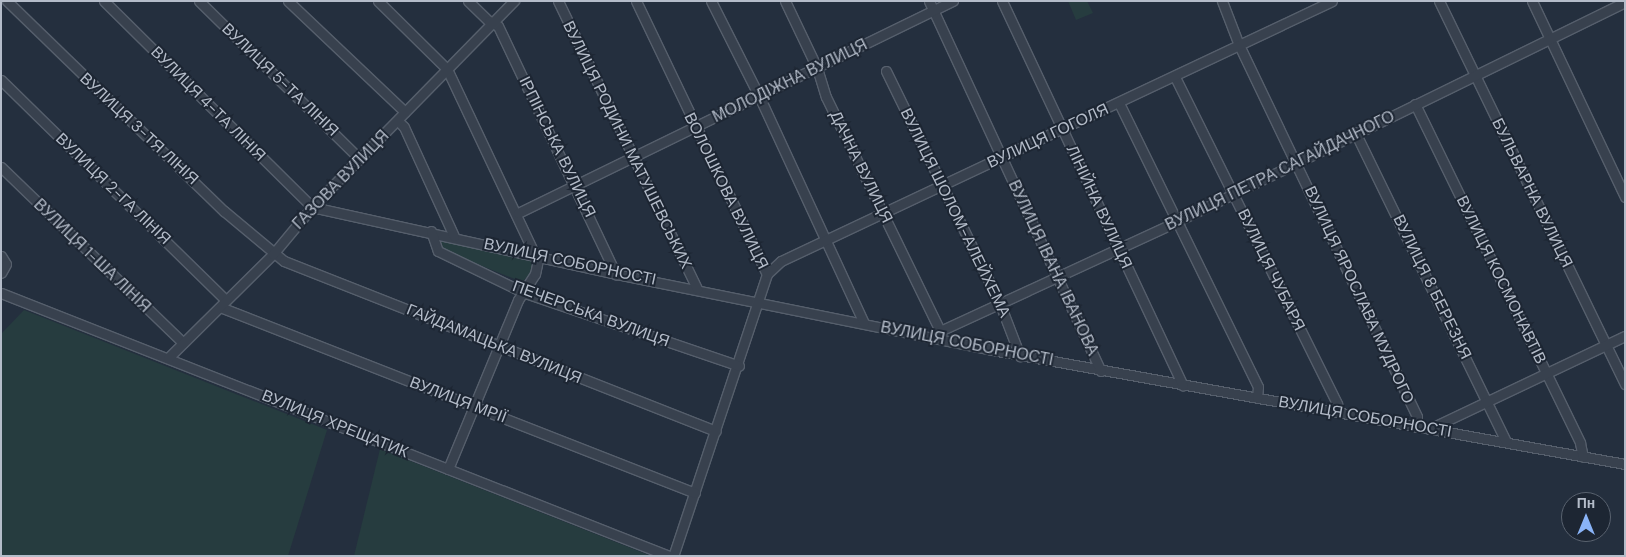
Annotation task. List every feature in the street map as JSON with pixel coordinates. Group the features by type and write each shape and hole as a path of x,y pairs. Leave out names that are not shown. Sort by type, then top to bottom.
{"street":[{"name":"ВУЛИЦЯ 3-ТЯ ЛІНІЯ","path":"7,1 224,211 273,254"},
{"name":"ВУЛИЦЯ 4-ТА ЛІНІЯ","path":"104,1 312,207"},
{"name":"ВУЛИЦЯ 5-ТА ЛІНІЯ","path":"199,1 360,159"},
{"path":"288,1 405,112"},
{"path":"378,1 447,69 537,255 535,274 522,290 448,469"},
{"name":"ІРПІНСЬКА ВУЛИЦЯ","path":"468,1 498,26 576,185 616,274"},
{"name":"ГАЗОВА ВУЛИЦЯ","path":"168,358 273,254 312,207 514,1"},
{"name":"ВУЛИЦЯ РОДИНИ МАТУШЕВСЬКИХ","path":"558,1 697,289"},
{"name":"ВОЛОШКОВА ВУЛИЦЯ","path":"636,1 695,128 767,274 739,366 671,556"},
{"path":"711,1 759,96 864,323"},
{"name":"ДАЧНА ВУЛИЦЯ","path":"784,1 817,68 826,97 884,213 940,335"},
{"name":"ВУЛИЦЯ ІВАНА ІВАНОВА","path":"929,1 1102,371"},
{"name":"МОЛОДІЖНА ВУЛИЦЯ","path":"518,213 953,1"},
{"name":"ЛІНІЙНА ВУЛИЦЯ","path":"1002,1 1183,385"},
{"name":"ВУЛИЦЯ ЯРОСЛАВА МУДРОГО","path":"1222,1 1238,45 1417,418 1416,427"},
{"name":"ВУЛИЦЯ ГОГОЛЯ","path":"767,274 781,261 826,242 941,185 1175,77 1332,1"},
{"name":"БУЛЬВАРНА ВУЛИЦЯ","path":"1439,1 1625,384"},
{"path":"1532,1 1625,197"},
{"name":"ВУЛИЦЯ ПЕТРА САГАЙДАЧНОГО","path":"940,335 1000,304 1178,221 1355,132 1551,40 1625,2"},
{"name":"ВУЛИЦЯ ШОЛОМ-АЛЕЙХЕМА","path":"886,72 1000,304 1020,356"},
{"name":"ВУЛИЦЯ ЧУБАРЯ","path":"1175,77 1336,404 1335,412"},
{"name":"ВУЛИЦЯ 2-ГА ЛІНІЯ","path":"1,80 223,303"},
{"path":"1119,103 1258,387 1257,398"},
{"name":"ВУЛИЦЯ КОСМОНАВТІВ","path":"1415,104 1580,443 1583,457"},
{"path":"398,121 404,127 454,236"},
{"name":"ВУЛИЦЯ 8 БЕРЕЗНЯ","path":"1355,132 1488,401 1506,442"},
{"name":"ВУЛИЦЯ 1-ША ЛІНІЯ","path":"1,167 183,343"},
{"name":"ВУЛИЦЯ СОБОРНОСТІ","path":"312,207 454,236 616,274 864,323 940,335 1020,356 1625,464"},
{"name":"ПЕЧЕРСЬКА ВУЛИЦЯ","path":"431,231 438,251 522,290 739,366"},
{"name":"ГАЙДАМАЦЬКА ВУЛИЦЯ","path":"273,254 498,347 716,431"},
{"path":"1,256 6,264 1,273"},
{"name":"ВУЛИЦЯ ХРЕЩАТИК","path":"1,293 671,556"},
{"name":"ВУЛИЦЯ МРІЇ","path":"223,303 474,406 695,493"},
{"path":"1429,429 1625,336"}],"green space":[{"path":"1068,1 1087,1 1093,13 1076,20"},
{"path":"436,237 534,258 530,274 522,282 440,249"},
{"path":"24,310 327,430 288,556 1,556 1,334"},
{"path":"380,449 651,556 354,556"}]}
